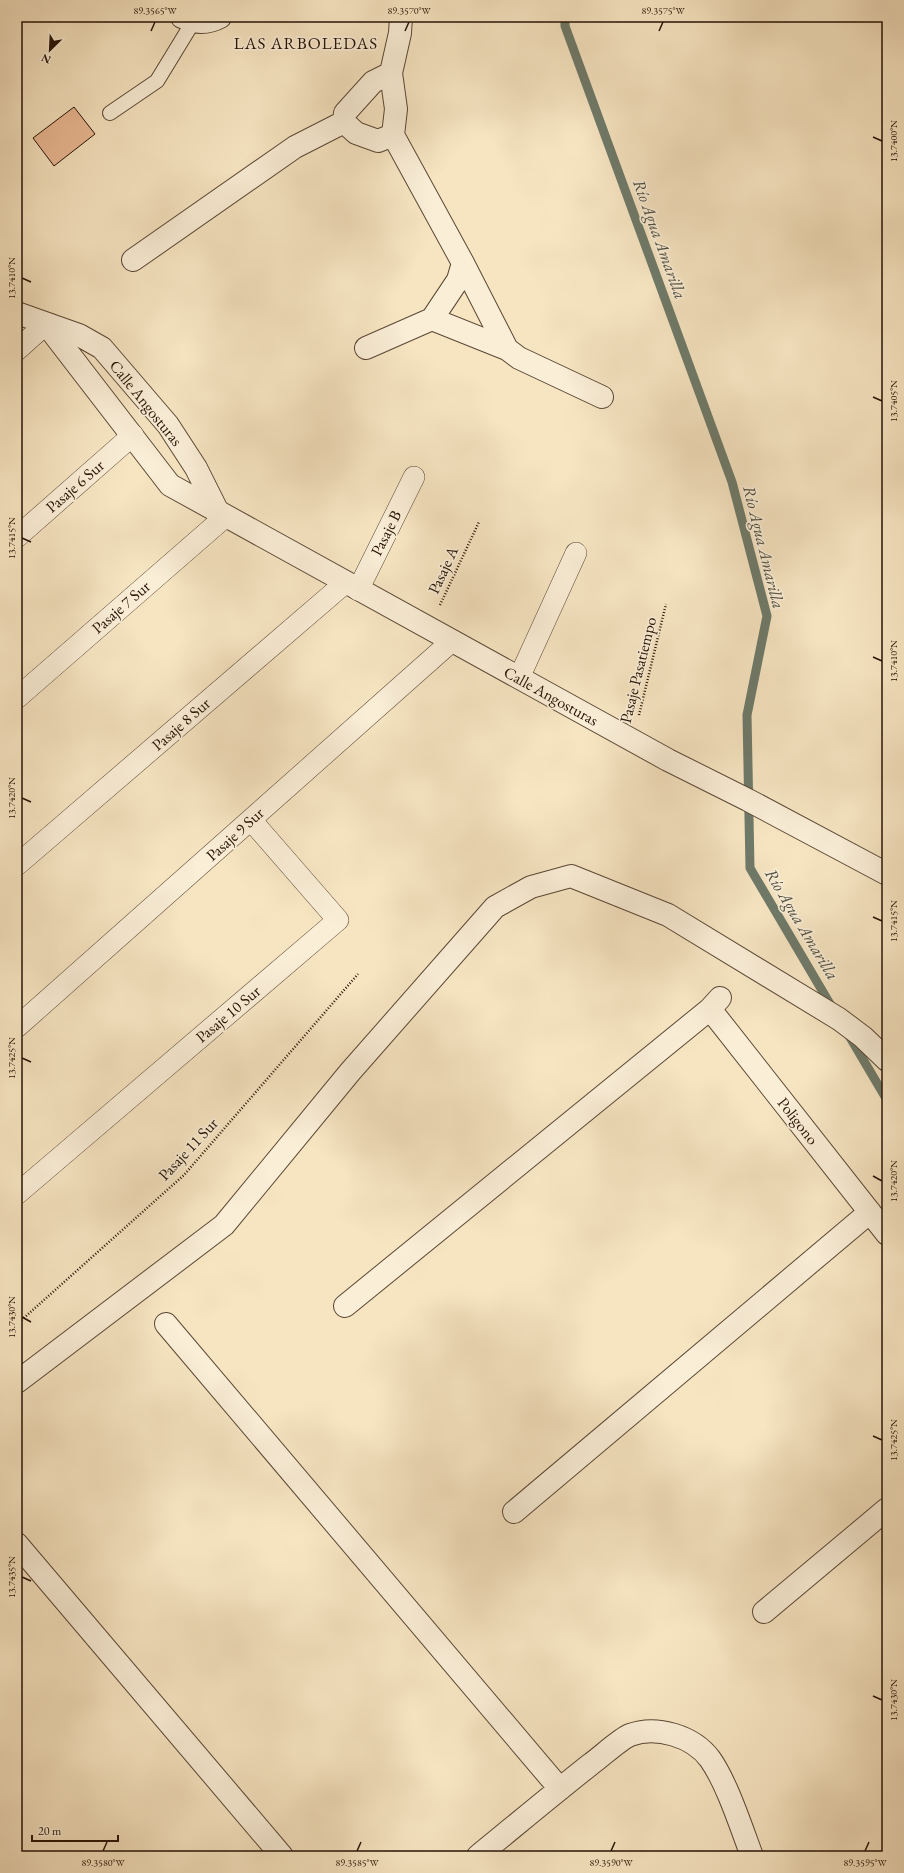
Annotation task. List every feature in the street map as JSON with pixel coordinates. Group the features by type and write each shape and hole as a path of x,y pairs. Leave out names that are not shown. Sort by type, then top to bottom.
{"street":[{"path":"187,20 210,22 220,17"},
{"path":"401,17 400,33 391,73 396,109 393,135 464,263 507,349"},
{"path":"344,122 345,113 363,92 373,82 391,73"},
{"path":"344,122 356,133 378,141 393,135"},
{"path":"133,260 295,147 344,122"},
{"path":"366,348 432,319 458,280 464,263"},
{"name":"Calle Angosturas","path":"17,312 79,335 102,348 168,425 196,468 222,514"},
{"path":"432,319 482,341 507,349 519,358 602,397"},
{"path":"17,350 46,324"},
{"name":"Calle Angosturas","path":"46,324 170,485 632,741 887,874"},
{"name":"Pasaje 6 Sur","path":"17,537 133,435"},
{"name":"Pasaje B","path":"351,586 414,478"},
{"name":"Pasaje 7 Sur","path":"17,698 222,514"},
{"path":"519,678 576,553"},
{"name":"Pasaje 8 Sur","path":"17,865 351,586"},
{"name":"Pasaje 9 Sur","path":"17,1027 452,641"},
{"name":"Pasaje 10 Sur","path":"17,1194 338,920 251,820"},
{"path":"17,1382 224,1225 350,1072 496,907 531,887 571,876 668,915 839,1019 863,1037 887,1060"},
{"name":"Poligono","path":"345,1306 715,1004 887,1234"},
{"path":"514,1512 870,1212"},
{"path":"166,1324 560,1789"},
{"path":"764,1612 887,1509"},
{"path":"17,1544 282,1856"},
{"path":"478,1856 560,1789 630,1735 650,1732 663,1733 690,1740 709,1758 720,1778 752,1856"}],"lane":[{"path":"110,113 157,81 187,20"}],"path":[{"name":"Pasaje A","path":"429,629 479,522"},
{"name":"Pasaje Pasatiempo","path":"632,741 666,604"},
{"name":"Pasaje 11 Sur","path":"17,1324 184,1175 358,974"}],"building":[{"path":"74,107 95,134 54,166 33,138"}],"waterway":[{"name":"Río Agua Amarilla","path":"565,17 565,26 732,482 767,616 747,715 750,868 833,1009"},
{"name":"Río Agua Amarilla","path":"848,1034 887,1100"}],"district":[{"name":"LAS ARBOLEDAS","path":"306,43"}]}
